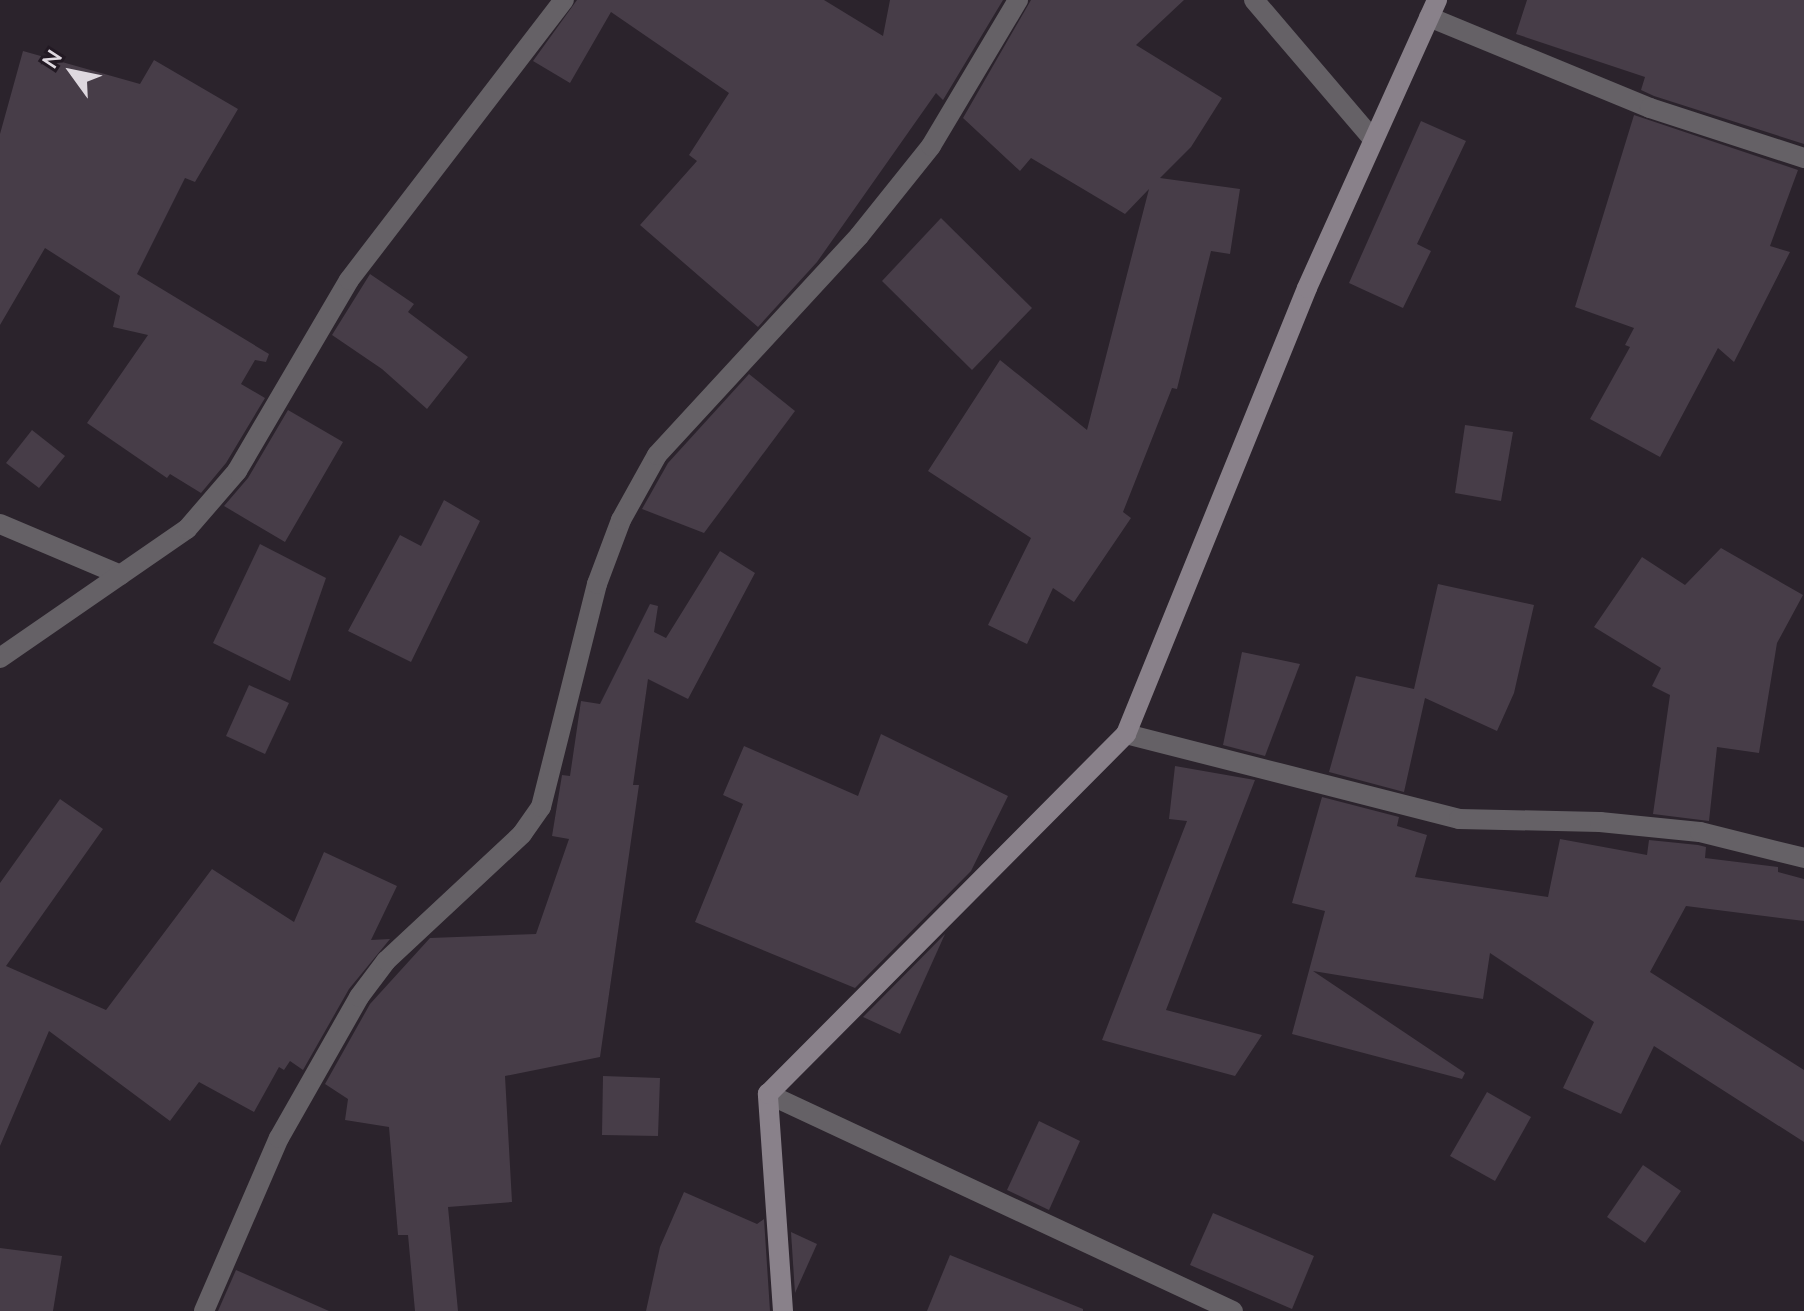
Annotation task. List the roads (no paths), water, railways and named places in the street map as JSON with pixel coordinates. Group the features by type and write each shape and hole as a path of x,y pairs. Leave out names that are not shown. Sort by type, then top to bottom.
{"main road":[{"path":"783,1311 768,1094 1126,734 1371,137 1433,9"}],"street":[{"path":"0,658 187,529 237,471 349,280 564,0"},
{"path":"204,1311 279,1138 359,997 386,961 522,834 541,807 597,584 621,520 657,455 859,236 931,146 1018,0"},
{"path":"1254,0 1371,137"},
{"path":"1433,9 1650,108 1804,158"},
{"path":"0,524 121,575"},
{"path":"1126,734 1459,819 1600,822 1700,832 1804,858"},
{"path":"768,1094 1233,1311"}]}
